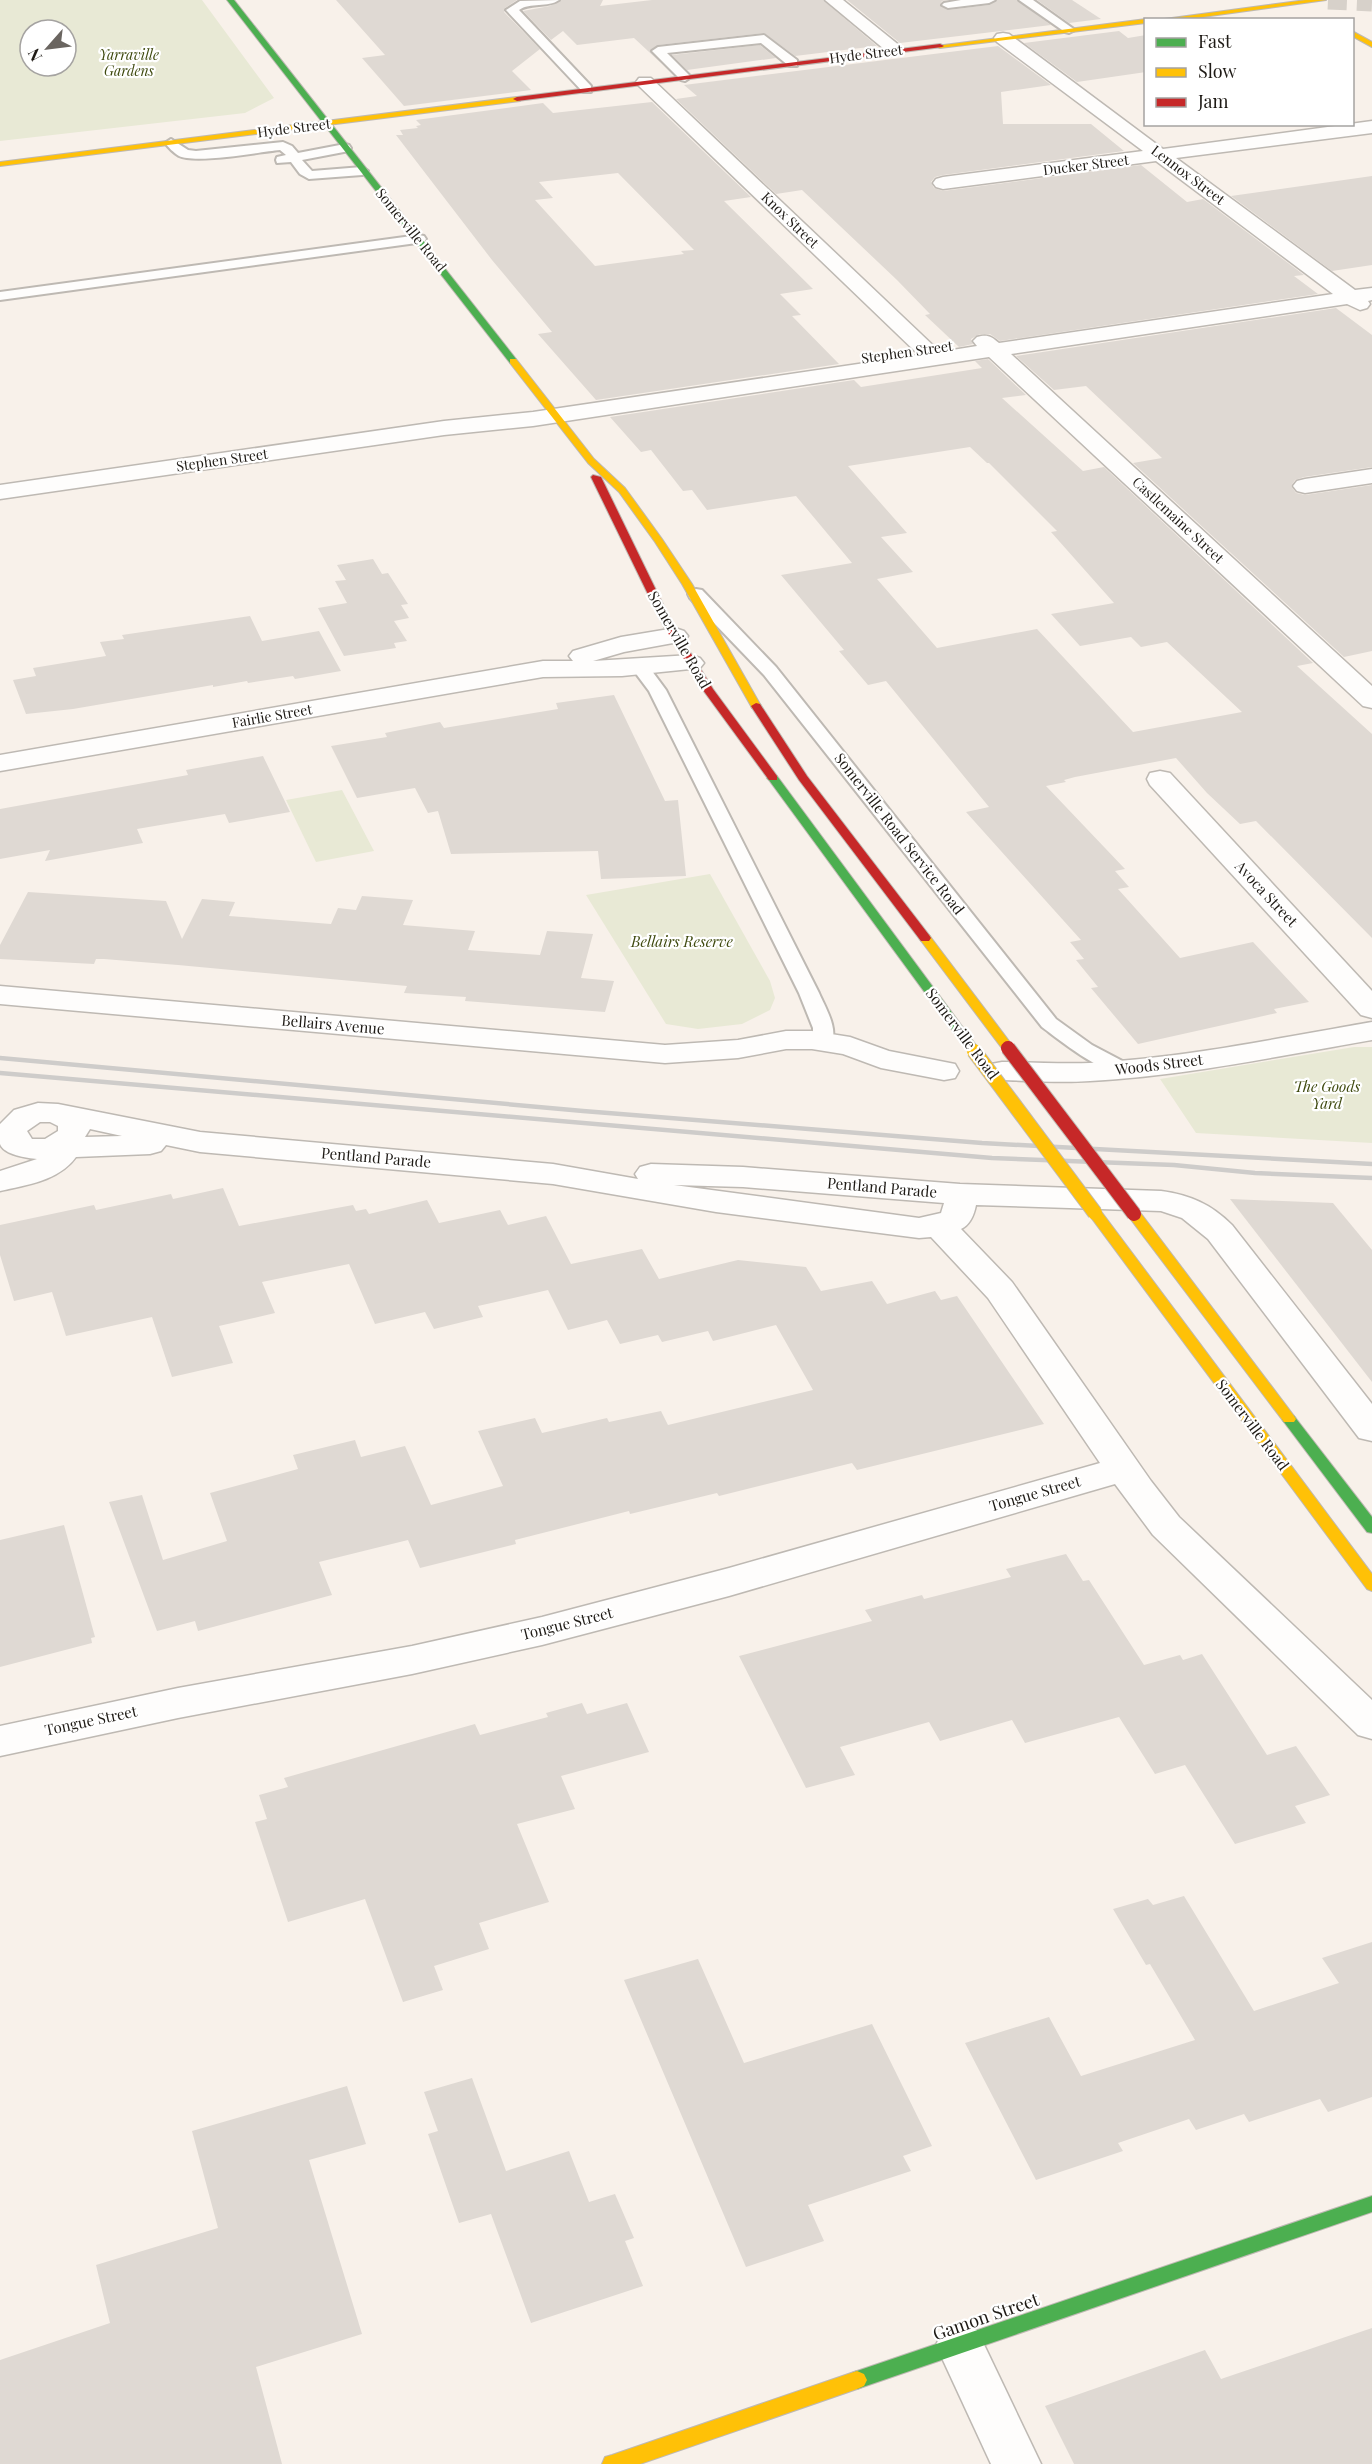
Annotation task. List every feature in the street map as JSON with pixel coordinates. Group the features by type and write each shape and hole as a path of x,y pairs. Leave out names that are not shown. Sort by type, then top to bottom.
{"main road":[{"name":"Somerville Road","path":"230,0 591,461 622,490 687,584 706,654 743,739 1372,1585"},
{"path":"1177,18 1303,3 1322,7"},
{"name":"Hyde Street","path":"0,154 323,120 452,109 587,89 1144,21"},
{"path":"1354,34 1372,45"},
{"name":"Hyde Street","path":"0,164 266,131 323,120"},
{"name":"Somerville Road","path":"591,461 607,504 675,636 706,654 769,728 803,778 1372,1528"},
{"path":"675,636 706,654"},
{"name":"Gamon Street","path":"612,2464 1372,2204"}],"street":[{"path":"833,0 896,50"},
{"name":"Lennox Street","path":"1003,38 1354,293 1372,313"},
{"name":"Knox Street","path":"645,82 930,354"},
{"name":"Ducker Street","path":"943,183 1372,127"},
{"name":"Stephen Street","path":"0,492 1354,293 1372,284"},
{"name":"Castlemaine Street","path":"989,345 1372,700"},
{"path":"1305,486 1372,476"},
{"name":"Fairlie Street","path":"0,763 543,669 624,644 675,636"},
{"path":"624,644 640,667"},
{"name":"Fairlie Street","path":"543,669 640,667 706,654"},
{"name":"Avoca Street","path":"1160,779 1372,1009"},
{"name":"Bellairs Avenue","path":"0,995 665,1054 735,1066 824,1050"},
{"name":"Woods Street","path":"824,1050 840,1061 880,1073 1087,1072 1252,1052 1372,1031"},
{"path":"0,1180 50,1166 58,1161 30,1133"},
{"name":"Pentland Parade","path":"30,1133 200,1142 553,1174 716,1202 911,1227 939,1226"},
{"name":"Pentland Parade","path":"553,1174 614,1172 735,1177 960,1194 1176,1203 1194,1209 1207,1218 1372,1429"},
{"path":"960,1194 960,1206 955,1219 939,1226 1000,1290 1148,1502 1177,1537 1372,1724"},
{"name":"Tongue Street","path":"0,1741 178,1703 412,1660 542,1631 729,1582 1125,1468"},
{"path":"960,2345 1016,2464"}],"lane":[{"path":"553,0 520,4 512,10 587,89"},
{"path":"948,5 989,0"},
{"path":"1025,0 1069,30"},
{"path":"686,77 658,51 764,39 793,63"},
{"path":"255,149 266,131"},
{"path":"171,143 200,166 208,168"},
{"path":"184,153 196,155 283,146 290,150 302,171 309,175 362,171"},
{"path":"268,162 345,148"},
{"path":"0,296 419,239"},
{"name":"Somerville Road Service Road","path":"687,584 770,671 1048,1023 1085,1049 1123,1069"},
{"path":"706,654 740,647 770,671"},
{"path":"640,667 657,690 809,993 823,1028 824,1050"}],"green space":[{"name":"Yarraville Gardens","path":"0,0 202,0 274,98 245,113 0,141"},
{"path":"342,790 374,851 316,862 286,800"},
{"name":"Bellairs Reserve","path":"710,874 770,981 775,998 770,1010 742,1024 698,1029 666,1024 586,895"},
{"name":"The Goods Yard","path":"1354,1047 1372,1047 1372,1143 1196,1133 1160,1079"}],"building":[{"path":"336,0 517,0 505,8 504,12 540,49 512,71 531,90 404,106 362,58 385,55"},
{"path":"561,0 603,0 600,6 652,0 823,0 877,46 795,56 764,33 658,45 650,51 662,64 634,38 577,45 563,31 551,40 523,11 550,6"},
{"path":"847,0 948,0 942,1 940,5 948,10 989,5 997,0 1017,0 1051,25 900,43"},
{"path":"1037,0 1072,0 1101,19 1069,23"},
{"path":"1119,31 1128,38 1144,35 1144,72 1077,82 1024,43"},
{"path":"760,45 776,58 687,70 672,55"},
{"path":"998,46 1051,85 1001,92 1003,124 1091,124 1124,151 943,175 935,177 931,182 934,188 943,191 1141,165 1187,202 1203,199 1304,275 1294,276 1318,294 1000,341 990,334 980,334 971,339 973,344 959,347 925,315 930,314 897,280 802,190 776,194 676,99 697,96 684,85"},
{"path":"652,102 751,197 724,201 813,289 780,294 801,315 792,316 839,364 596,400 538,334 552,332 492,260 396,135 403,135 400,130 418,128 416,126 421,125 416,120 543,103 553,113","holes":["618,173 694,250 681,251 684,254 595,266 535,200 553,198 539,182"]},
{"path":"1372,176 1372,265 1332,271 1231,196"},
{"path":"1336,308 1372,335 1372,467 1304,477 1295,480 1291,486 1296,493 1305,495 1372,485 1372,651 1344,657 1133,463 1162,458 1086,386 1054,390 1016,356"},
{"path":"988,359 1026,395 1002,398 1083,471 1104,467 1313,663 1297,666 1372,734 1372,938 1256,821 1240,824 1207,793 1176,758 1075,777 1064,780 1066,782 1046,786 1125,869 1115,871 1129,887 1118,889 1180,958 1253,942 1309,1002 1274,1009 1277,1013 1138,1044 1091,988 1098,987 1076,960 1084,959 1070,942 1081,940 966,812 989,807 886,681 868,685 839,651 844,650 781,575 852,563 796,496 707,510 692,490 683,491 651,450 641,452 610,417 854,380 861,387 982,368 975,361","holes":["970,447 1057,531 1051,532 1114,603 1051,614 1080,646 1131,637 1141,647 1167,642 1242,712 1133,732 1037,629 937,648 877,579 913,572 881,537 907,533 848,466"]},
{"path":"373,559 382,574 388,573 408,604 401,605 409,618 394,621 407,641 394,643 396,648 344,656 318,608 347,603 335,581 346,580 337,565"},
{"path":"250,616 262,641 319,631 341,671 295,679 293,676 213,687 213,685 73,709 26,714 13,680 36,676 33,668 106,656 100,642 124,639 122,635"},
{"path":"614,695 665,801 678,800 686,876 601,879 598,851 451,854 438,811 428,813 415,788 357,798 331,746 387,737 385,733 440,722 444,728 558,709 556,703"},
{"path":"263,756 290,812 229,823 225,814 137,829 143,843 45,861 50,850 0,859 0,809 188,775 186,770"},
{"path":"28,892 166,901 182,939 202,899 235,902 229,916 331,924 338,908 356,910 362,896 413,900 403,925 475,931 468,950 540,955 547,931 593,934 581,978 614,981 605,1012 465,1001 466,997 404,993 407,986 178,965 104,959 96,959 94,964 0,959 0,945"},
{"path":"223,1188 239,1226 353,1205 356,1211 366,1209 369,1214 427,1200 439,1223 500,1210 508,1225 546,1216 571,1264 642,1249 659,1279 738,1260 806,1267 821,1291 872,1281 887,1304 935,1291 941,1300 957,1296 1044,1424 857,1470 852,1463 719,1496 717,1493 630,1514 629,1511 515,1540 516,1544 420,1568 408,1540 319,1562 332,1595 198,1631 195,1621 157,1631 109,1502 142,1495 163,1560 227,1541 210,1493 298,1469 293,1455 355,1440 361,1457 405,1446 431,1505 503,1486 478,1431 535,1418 542,1433 607,1418 609,1422 661,1411 668,1425 813,1390 776,1325 713,1341 708,1331 662,1342 658,1335 620,1344 607,1320 568,1330 548,1290 478,1306 483,1317 434,1329 425,1312 375,1324 349,1264 262,1282 275,1313 219,1326 233,1363 172,1377 152,1317 66,1336 52,1292 14,1301 0,1255 0,1225 94,1205 96,1210 171,1194 173,1199"},
{"path":"1230,1199 1333,1203 1372,1250 1372,1382"},
{"path":"64,1525 95,1637 91,1638 92,1643 0,1667 0,1540"},
{"path":"1066,1554 1083,1581 1089,1580 1144,1665 1180,1655 1183,1660 1202,1654 1267,1755 1296,1746 1330,1795 1295,1806 1306,1823 1235,1844 1185,1765 1155,1774 1119,1717 1025,1743 1012,1720 940,1741 929,1722 840,1747 855,1775 806,1788 739,1656 872,1621 865,1610 922,1595 924,1599 1011,1577 1006,1569"},
{"path":"582,1703 587,1714 627,1703 649,1752 561,1776 575,1809 517,1824 549,1902 479,1923 489,1949 434,1966 443,1990 403,2002 365,1899 288,1922 255,1822 267,1819 259,1795 288,1787 284,1778 475,1724 480,1735 548,1717 546,1713"},
{"path":"1184,1896 1254,2011 1339,1983 1322,1958 1372,1942 1372,2097 1328,2112 1320,2099 1249,2122 1244,2114 1196,2130 1189,2119 1118,2143 1123,2151 1036,2180 965,2043 1049,2017 1081,2076 1195,2040 1150,1964 1146,1965 1113,1909 1148,1899 1153,1905"},
{"path":"698,1959 744,2063 872,2024 932,2146 903,2156 911,2171 808,2205 824,2241 746,2267 624,1980"},
{"path":"472,2078 506,2171 569,2151 589,2202 615,2194 634,2238 625,2241 643,2286 531,2323 491,2214 459,2223 428,2134 438,2131 424,2092"},
{"path":"347,2086 366,2144 309,2160 362,2334 256,2367 282,2464 0,2464 0,2360 110,2323 96,2265 218,2228 192,2131"},
{"path":"1372,2328 1372,2464 1074,2464 1045,2406 1205,2350 1221,2379"}],"tunnel":[{"path":"1328,0 1372,2"}],"railway":[{"path":"0,1058 583,1111 982,1143 1372,1164"},
{"path":"0,1073 992,1158 1174,1165 1255,1173 1372,1178"}],"traffic: fast":[{"path":"230,0 513,361"},
{"path":"773,778 974,1051"},
{"path":"1289,1419 1372,1528"},
{"path":"857,2380 1372,2204"}],"traffic: slow":[{"path":"1176,18 1323,0"},
{"path":"940,46 1144,21"},
{"path":"1354,34 1372,45"},
{"path":"0,164 517,99"},
{"path":"513,361 591,461 622,490 659,541 687,584 756,706"},
{"path":"925,938 1008,1048"},
{"path":"974,1051 1095,1213"},
{"path":"1095,1213 1372,1585"},
{"path":"1134,1214 1289,1419"},
{"path":"612,2464 857,2380"}],"traffic: jam":[{"path":"517,99 940,46"},
{"path":"596,477 668,625 708,690 773,778"},
{"path":"756,706 803,778 925,938"},
{"path":"1008,1048 1134,1214"}]}
